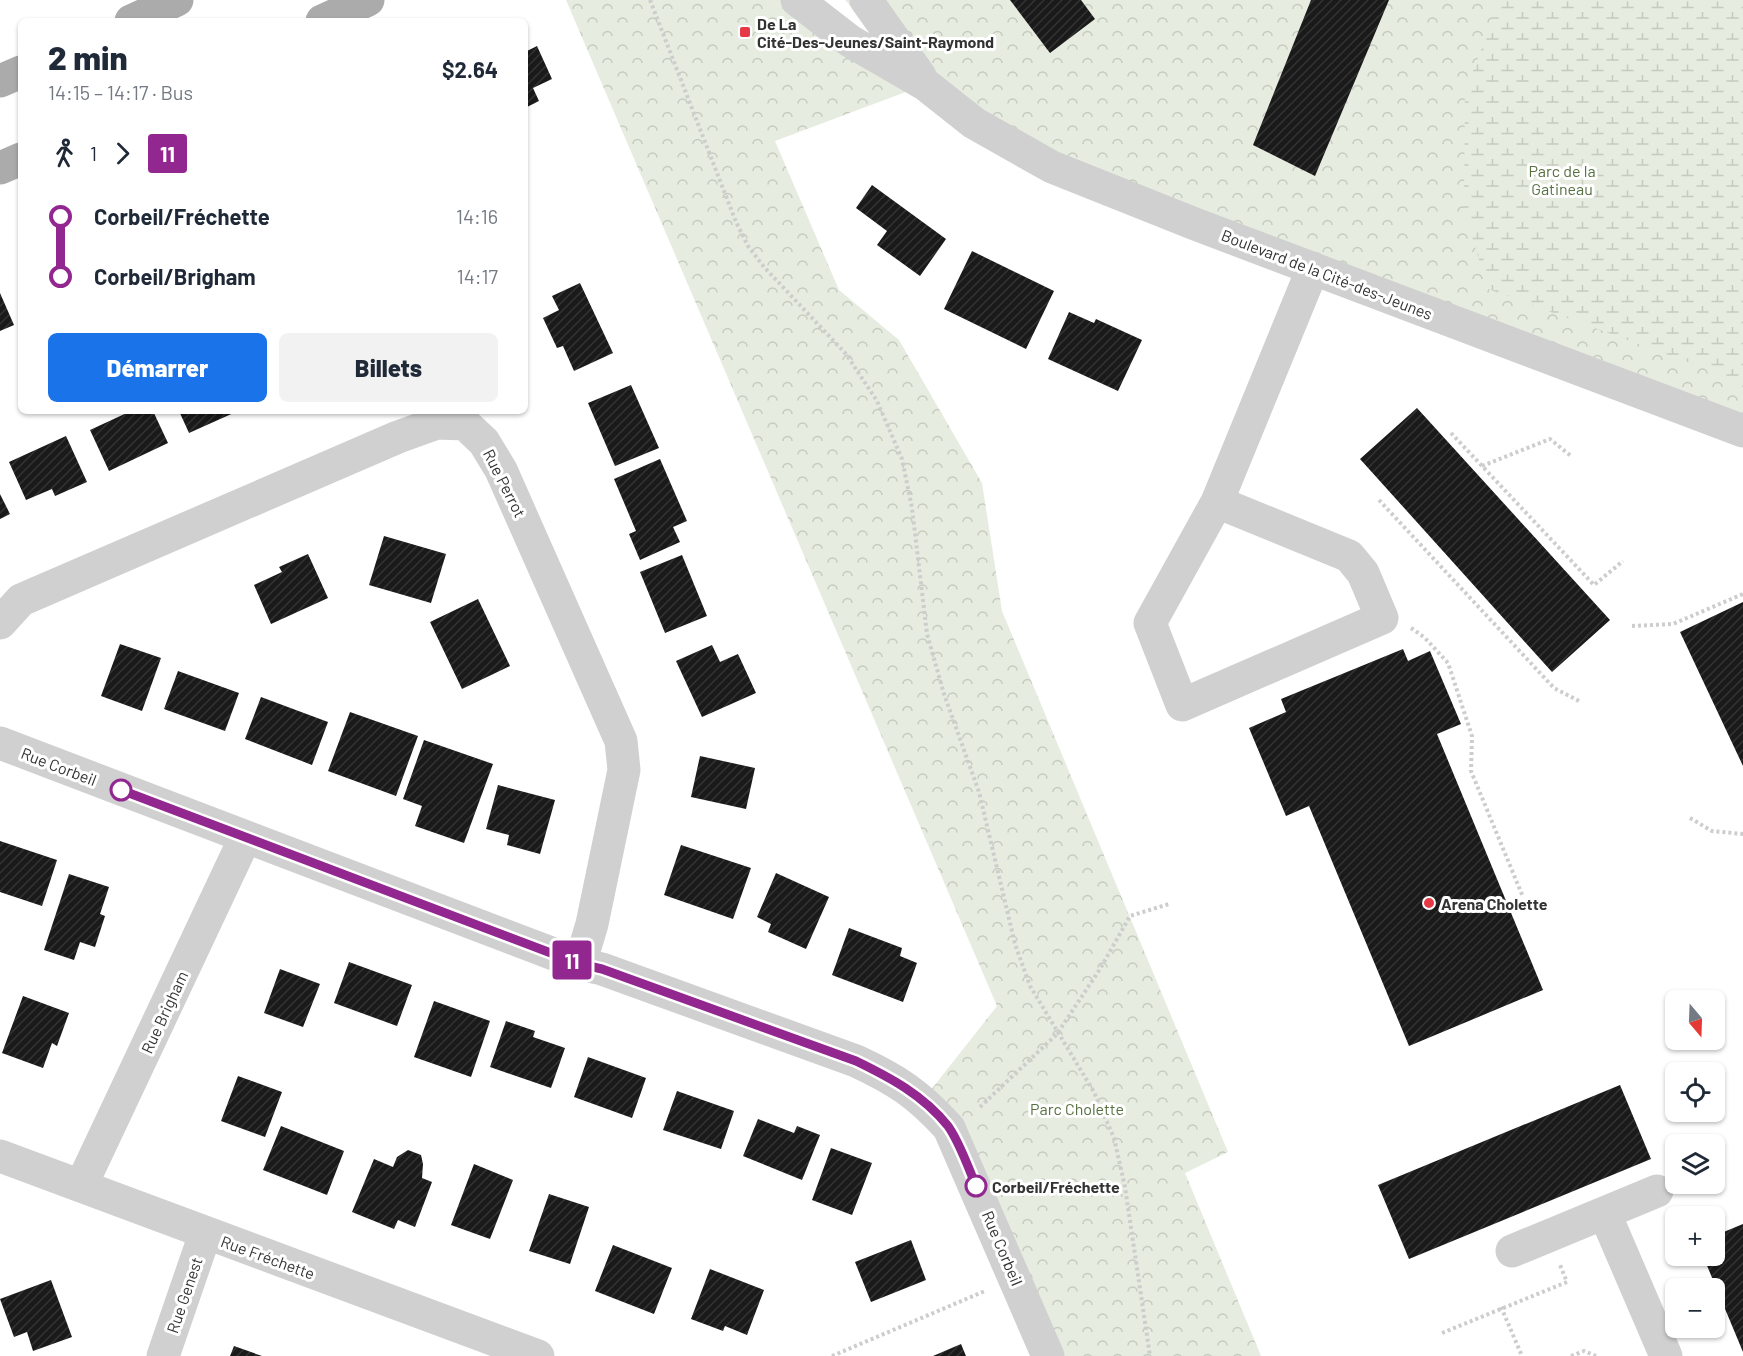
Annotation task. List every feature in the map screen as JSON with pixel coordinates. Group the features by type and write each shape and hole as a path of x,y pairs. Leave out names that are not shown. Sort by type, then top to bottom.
{"main road":[{"path":"138,18 177,0"},
{"path":"329,18 368,0"},
{"path":"0,81 18,73"},
{"path":"0,168 18,160"}],"street":[{"name":"Boulevard de la Cité-des-Jeunes","path":"797,0 850,41 926,85 974,123 1052,167 1743,431"},
{"name":"Boulevard de la Cité-des-Jeunes","path":"866,0 926,85"},
{"path":"1217,502 1349,556 1363,573 1382,618 1182,705 1150,623 1217,502 1313,268"},
{"name":"Rue Perrot","path":"0,623 21,600 398,437 437,423 465,424 484,442 501,470 621,741 624,770 592,924 580,964"},
{"name":"Rue Corbeil","path":"0,743 580,964 602,969 856,1061 893,1078 923,1100 949,1128 1048,1356"},
{"name":"Rue Brigham","path":"81,1186 246,838"},
{"name":"Rue Fréchette","path":"0,1156 538,1356"},
{"path":"1512,1251 1657,1191"},
{"path":"1605,1214 1666,1356"},
{"name":"Rue Genest","path":"163,1356 205,1234"}],"path":[{"path":"650,0 736,222 748,246 764,267 846,354 877,401 891,429 902,459 912,508 927,634 944,694 979,792 1015,944 1030,986 1094,1092 1114,1138 1125,1187 1150,1356"},
{"path":"1451,433 1594,585 1623,561"},
{"path":"1482,466 1550,439 1571,456"},
{"path":"1379,500 1554,688 1579,701"},
{"path":"1632,626 1673,624 1743,594"},
{"path":"1403,623 1425,638 1448,663 1472,736 1471,771 1523,897"},
{"path":"1690,818 1712,831 1743,834"},
{"path":"980,1107 1057,1034 1100,969 1130,916 1169,904"},
{"path":"1442,1333 1567,1281 1547,1237"},
{"path":"832,1356 1016,1278"},
{"path":"1501,1307 1522,1356"},
{"path":"1571,1356 1584,1351 1596,1356"}],"green space":[{"path":"566,0 797,0 901,58 845,0 1743,0 1743,430 1280,273 927,84 775,141 839,290 899,340 982,483 1002,611 1228,1152 1185,1173 1261,1356 1048,1356 923,1100 997,1006"},
{"name":"Parc de la Gatineau","path":"1500,0 1743,0 1743,382 1488,289 1464,210 1465,92"}],"building":[{"path":"1010,0 1081,0 1095,19 1050,53"},
{"path":"1311,0 1389,0 1315,176 1253,145"},
{"path":"537,46 552,79 533,88 539,101 528,106 528,50"},
{"path":"872,185 946,239 920,276 877,245 887,231 856,208"},
{"path":"972,251 1054,291 1026,349 944,309"},
{"path":"580,283 613,353 574,371 563,346 557,348 543,318 559,310 552,296"},
{"path":"0,293 14,325 0,331"},
{"path":"1069,312 1094,323 1096,319 1142,340 1118,391 1048,359"},
{"path":"631,385 659,448 615,466 588,403"},
{"path":"1417,408 1610,620 1552,672 1360,459"},
{"path":"125,414 154,414 168,443 109,471 90,430"},
{"path":"180,414 231,414 189,433"},
{"path":"66,436 87,482 55,496 52,489 26,500 9,462"},
{"path":"660,459 687,521 673,527 680,542 640,560 629,534 636,531 614,479"},
{"path":"0,494 10,514 0,519"},
{"path":"384,536 446,554 431,603 369,585"},
{"path":"308,554 328,598 271,624 254,585 282,572 279,567"},
{"path":"682,555 707,616 665,633 640,572"},
{"path":"478,599 510,666 462,689 430,622"},
{"path":"1743,602 1743,766 1680,632"},
{"path":"120,644 161,658 142,711 101,696"},
{"path":"712,645 720,662 738,654 756,693 702,717 676,661"},
{"name":"Arena Cholette","path":"1403,649 1408,661 1430,651 1461,724 1437,734 1543,990 1409,1046 1309,806 1286,816 1249,728 1286,712 1281,699"},
{"path":"178,671 239,693 225,731 164,709"},
{"path":"261,697 328,722 312,765 245,739"},
{"path":"350,712 418,736 396,796 328,771"},
{"path":"424,740 493,764 464,843 415,826 422,806 403,799"},
{"path":"700,756 755,768 746,809 691,797"},
{"path":"498,785 555,800 540,854 507,845 509,835 486,829"},
{"path":"0,841 57,860 42,906 0,892"},
{"path":"681,845 751,868 733,919 664,895"},
{"path":"776,873 829,897 806,949 768,932 771,924 757,917"},
{"path":"69,874 109,887 100,914 105,916 95,947 80,942 74,960 44,950"},
{"path":"849,928 902,948 900,956 917,963 903,1002 832,975"},
{"path":"349,962 412,985 397,1026 334,1003"},
{"path":"280,969 320,984 303,1027 264,1013"},
{"path":"23,996 69,1013 57,1046 52,1043 43,1068 2,1053"},
{"path":"434,1001 490,1021 471,1077 414,1057"},
{"path":"506,1021 535,1031 533,1037 565,1048 551,1088 490,1067"},
{"path":"588,1057 646,1078 632,1118 574,1097"},
{"path":"238,1076 282,1092 265,1137 221,1121"},
{"path":"1620,1085 1651,1159 1409,1259 1378,1185"},
{"path":"677,1091 734,1111 721,1149 663,1130"},
{"path":"758,1119 794,1133 797,1126 820,1135 802,1180 743,1156"},
{"path":"281,1126 344,1151 327,1195 263,1170"},
{"path":"831,1148 872,1163 852,1215 812,1200"},
{"path":"408,1150 421,1155 422,1178 432,1182 415,1227 398,1220 394,1229 352,1212 374,1159 393,1167 397,1157"},
{"path":"474,1164 513,1180 490,1239 451,1225"},
{"path":"549,1194 589,1207 570,1264 529,1251"},
{"path":"1743,1224 1743,1352 1725,1309 1725,1278 1712,1278 1707,1266 1725,1266 1725,1231"},
{"path":"911,1240 926,1280 871,1302 855,1262"},
{"path":"613,1245 672,1268 654,1314 595,1291"},
{"path":"710,1269 764,1290 747,1335 725,1326 723,1331 691,1319"},
{"path":"51,1280 72,1337 33,1351 27,1332 14,1337 0,1299"},
{"path":"961,1344 966,1356 933,1356"},
{"path":"234,1346 262,1356 230,1356"}],"bus line":[{"name":"11","path":"121,790 580,964 602,969 856,1061 893,1078 923,1100 949,1128 976,1186"}],"place":[{"name":"De La Cité-Des-Jeunes/Saint-Raymond","path":"745,32"},
{"name":"Arena Cholette","path":"1429,903"},
{"name":"Corbeil/Fréchette","path":"976,1186"}],"park label":[{"name":"Parc Cholette","path":"1077,1108"}]}
